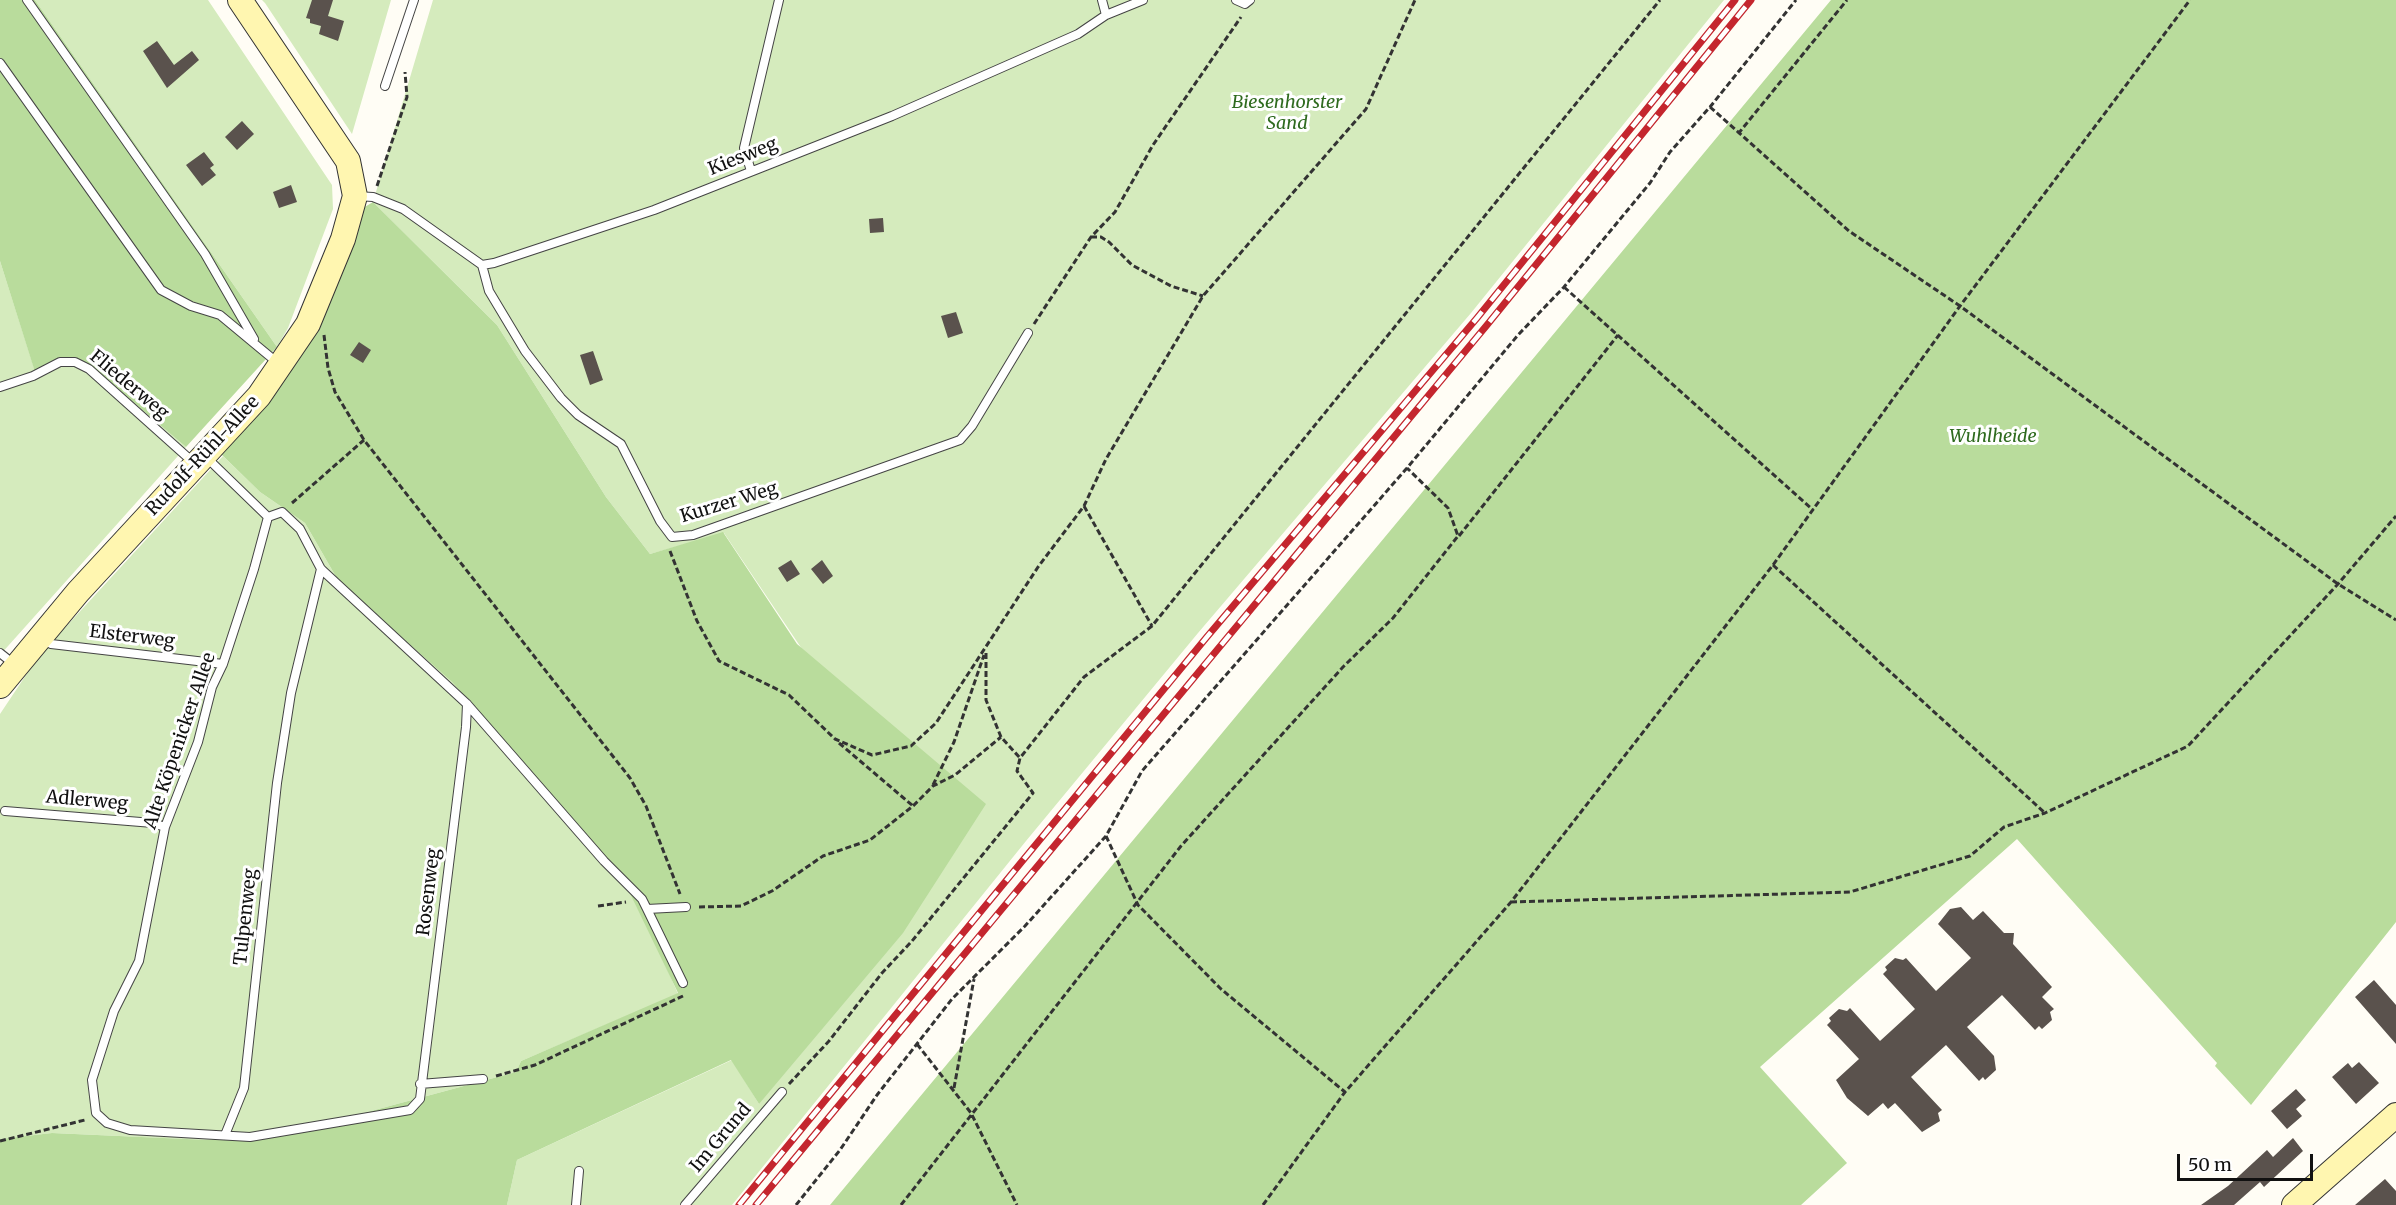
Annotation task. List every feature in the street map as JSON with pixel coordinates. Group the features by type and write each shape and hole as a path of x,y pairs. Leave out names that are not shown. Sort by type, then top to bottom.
{"street":[{"path":"240,0 348,161 364,196"},
{"name":"Rudolf-Rühl-Allee","path":"0,686 8,659 40,636 259,396 282,366 308,324 364,196"},
{"path":"2294,1205 2396,1115"}],"lane":[{"path":"27,0 205,254 257,344"},
{"path":"385,86 414,0"},
{"path":"751,171 744,148 778,0"},
{"path":"1102,0 1106,15"},
{"name":"Kiesweg","path":"482,265 654,210 913,107 1078,34 1106,15 1143,0"},
{"path":"0,63 161,290 190,306 220,315 282,366"},
{"path":"364,196 403,209 482,265"},
{"name":"Kurzer Weg","path":"482,265 489,291 525,351 561,398 578,415 621,444 660,521 672,537 693,535 960,440 972,426 1028,333"},
{"name":"Fliederweg","path":"0,387 33,376 60,362 75,362 89,369 268,517"},
{"path":"268,517 282,512 300,529 321,569 467,704 604,861 642,899 683,983"},
{"name":"Alte Köpenicker Allee","path":"96,1113 92,1080 114,1011 140,961 165,827 198,742 212,687 223,664 254,569 268,517"},
{"name":"Tulpenweg","path":"225,1135 244,1088 277,783 291,693 321,569"},
{"name":"Elsterweg","path":"40,636 51,644 223,664"},
{"name":"Rosenweg","path":"225,1135 250,1137 410,1110 420,1099 467,704"},
{"name":"Adlerweg","path":"5,811 153,823 165,827"},
{"path":"647,909 686,907"},
{"path":"420,1084 483,1079"},
{"name":"Im Grund","path":"686,1205 782,1092"},
{"path":"96,1113 107,1123 130,1130 225,1135"},
{"path":"576,1205 579,1171"}],"path":[{"path":"835,740 872,756 911,746 936,723 986,650 1038,567 1084,506 1106,459 1203,296 1320,165 1366,109 1415,0"},
{"path":"782,1092 829,1041 882,973 912,941 1033,793 1017,771 1020,758 1084,677 1152,626 1660,0"},
{"path":"796,1205 952,999 1025,926 1106,836 1142,771 1407,468 1518,335 1564,287 1650,183 1670,152 1710,107 1796,0"},
{"path":"1738,134 1847,0"},
{"path":"1263,1205 1345,1092 1511,902 1773,565 1960,306 2190,0"},
{"path":"1028,333 1091,237 1115,212 1152,145 1242,16 1244,1"},
{"path":"364,196 407,97 400,46"},
{"path":"1710,107 1849,231 1960,306 2338,584 2396,620"},
{"path":"1091,237 1101,237 1132,265 1170,286 1203,296"},
{"path":"1564,287 1814,510"},
{"path":"308,324 323,333 326,338 328,368 335,392 364,440 630,778 646,806 686,907 741,906 772,891 824,856 870,840 913,806 933,786 955,775 1001,737"},
{"path":"901,1205 971,1113 1138,905 1181,846 1343,667 1393,618 1618,335"},
{"path":"282,512 364,440"},
{"path":"1407,468 1448,508 1458,536"},
{"path":"1084,506 1152,626"},
{"path":"1511,902 1850,892 1970,856 2004,827 2045,813 2188,746 2338,584 2396,516"},
{"path":"660,521 697,621 719,661 789,695 835,740 913,806"},
{"path":"1773,565 2045,813"},
{"path":"986,650 986,700 1001,737 1020,758"},
{"path":"933,786 954,742 986,650"},
{"path":"1106,836 1138,905 1221,989 1345,1092"},
{"path":"598,906 642,899"},
{"path":"954,1088 974,977"},
{"path":"483,1079 535,1065 683,996 683,983"},
{"path":"917,1044 954,1088 971,1113 1017,1205"},
{"path":"0,1141 83,1121 96,1113"}],"green space":[{"path":"0,0 35,0 277,347 186,447 90,366 77,359 35,372 0,261"},
{"path":"35,0 208,0 332,185 333,209 288,328 277,347"},
{"path":"262,0 391,0 352,134 265,3"},
{"name":"Biesenhorster Sand","path":"433,0 1724,0 1471,313 1198,633 1026,841 732,1205 507,1205 517,1160 732,1060 759,1104 802,649 724,533 650,554 606,497 497,325 373,202"},
{"name":"Wuhlheide","path":"1831,0 2396,0 2396,922 2251,1105 2215,1066 2217,1063 2017,839 1760,1067 1847,1163 1801,1205 830,1205"},
{"path":"373,202 497,325 606,497 650,554 723,532 797,644 986,804 903,933 759,1104 731,1060 517,1160 507,1205 0,1205 0,1139 52,1133 209,1140 356,1115 516,1072 521,1061 678,993 625,883 609,862 452,682 339,582 305,523 260,492 220,453 363,208"},
{"path":"0,261 35,371 61,359 90,366 186,447 0,655"},
{"path":"223,456 260,492 305,523 339,582 452,682 609,862 641,910 678,994 521,1061 516,1072 356,1115 209,1140 52,1133 0,1139 0,714 38,657"}],"building":[{"path":"312,0 333,0 328,16 344,21 338,41 319,34 321,26 310,23 310,19 306,18"},
{"path":"157,41 174,65 192,51 199,60 167,88 143,51"},
{"path":"242,121 254,134 237,150 225,137"},
{"path":"204,152 214,165 210,168 216,175 202,186 186,165"},
{"path":"291,185 297,202 279,208 273,192"},
{"path":"883,218 884,232 870,233 869,219"},
{"path":"956,312 963,333 948,338 941,316"},
{"path":"359,342 371,350 363,363 350,355"},
{"path":"593,351 603,380 590,385 580,355"},
{"path":"791,560 800,574 787,582 778,568"},
{"path":"822,560 833,576 823,584 811,569"},
{"path":"1961,907 1973,920 1983,911 2004,933 2014,933 2013,944 2052,987 2042,997 2054,1009 2050,1012 2052,1020 2042,1029 2039,1026 2035,1030 2002,995 1967,1027 1994,1056 1996,1070 1985,1080 1983,1077 1979,1081 1946,1045 1911,1077 1942,1110 1938,1113 1940,1121 1922,1132 1895,1103 1888,1109 1883,1103 1868,1116 1847,1098 1836,1080 1859,1059 1827,1025 1831,1021 1829,1018 1839,1009 1847,1011 1850,1008 1880,1041 1915,1009 1883,974 1887,970 1885,967 1895,958 1903,960 1906,958 1936,991 1971,958 1938,924 1950,909"},
{"path":"2374,980 2396,1005 2396,1044 2355,997"},
{"path":"2359,1062 2379,1083 2356,1104 2332,1077 2348,1063 2352,1068"},
{"path":"2296,1089 2306,1100 2296,1109 2302,1116 2287,1129 2271,1111"},
{"path":"2293,1138 2303,1151 2264,1187 2260,1182 2234,1205 2201,1205 2228,1186 2267,1150 2273,1157"},
{"path":"2385,1179 2396,1191 2396,1205 2355,1205"}],"railway":[{"path":"739,1205 1206,638 1477,318 1735,0"},
{"path":"756,1205 1487,325 1751,0"}]}
